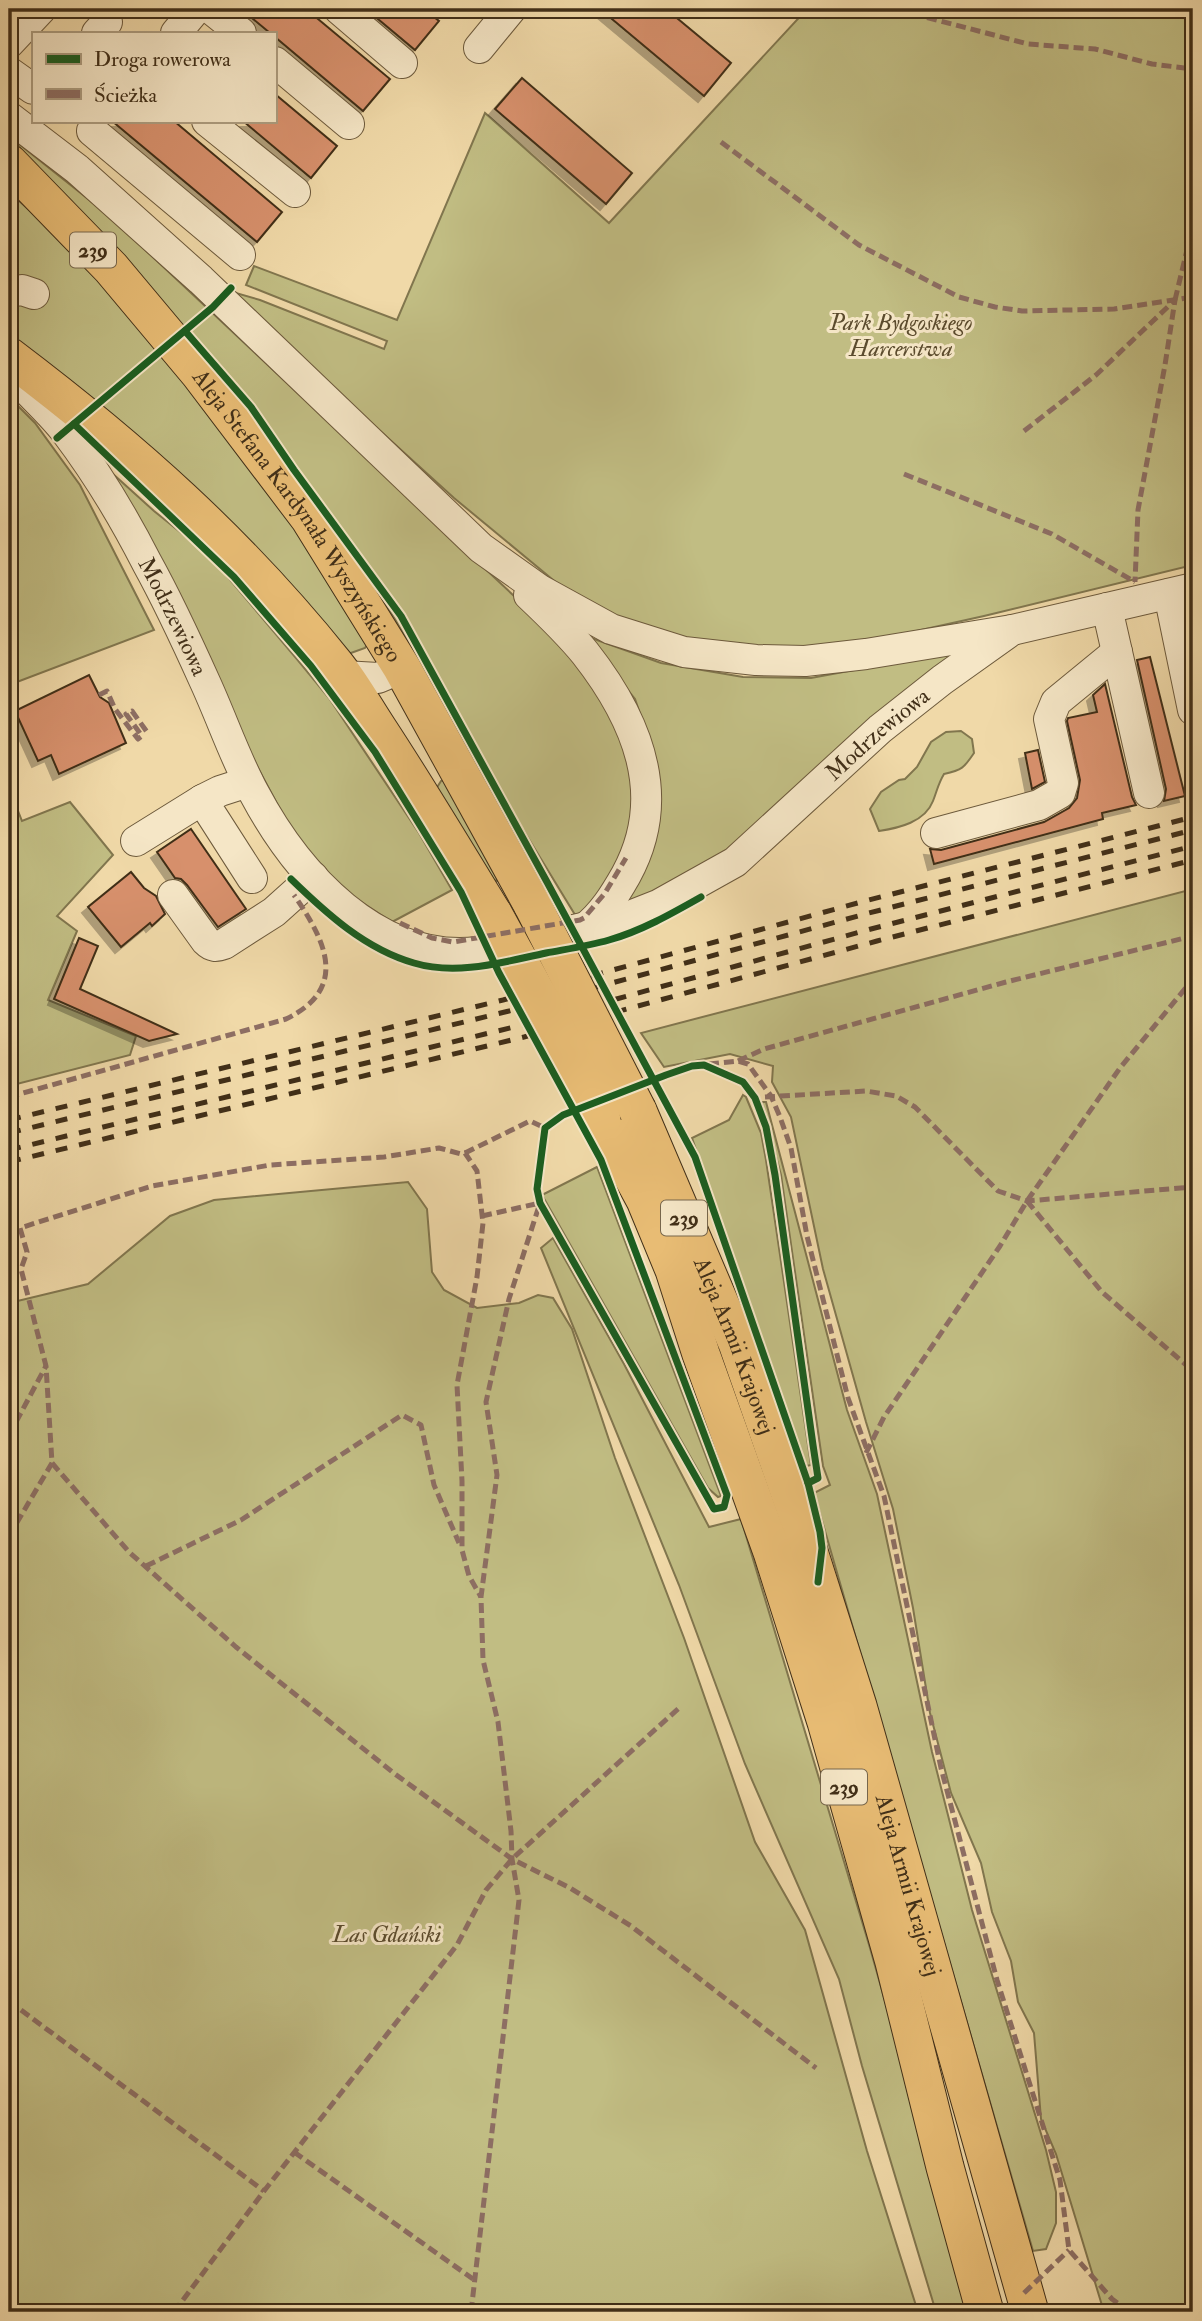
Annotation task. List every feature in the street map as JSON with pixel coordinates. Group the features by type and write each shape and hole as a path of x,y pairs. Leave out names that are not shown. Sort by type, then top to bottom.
{"main road":[{"name":"Aleja Stefana Kardynała Wyszyńskiego","path":"9,163 111,268 199,373 309,518 402,668 533,906 638,1111"},
{"name":"239","path":"9,356 86,414 217,531 258,574 344,676"},
{"name":"Aleja Armii Krajowej","path":"344,676 494,915 645,1200 674,1270 772,1552 826,1722 894,1962 945,2167 985,2312"},
{"name":"Aleja Armii Krajowej","path":"638,1111 737,1343 799,1520 858,1706 1030,2312"}],"street":[{"path":"9,43 41,9"},
{"path":"177,32 196,9"},
{"path":"211,9 240,32"},
{"path":"339,9 402,63"},
{"path":"479,48 511,9"},
{"path":"276,63 349,124"},
{"path":"9,72 32,88"},
{"path":"9,117 77,169 201,280 481,548 583,650 620,706 636,741 648,789 645,815 633,862 597,919 584,929"},
{"path":"208,122 295,192"},
{"path":"90,124 240,256"},
{"name":"Modrzewiowa","path":"9,369 65,431 148,563 204,679 248,782 288,848 340,904 377,929 436,952 478,952 584,929 625,918 658,905 735,862 880,729 1012,630 1181,591"},
{"path":"481,548 540,590 611,629 684,652 756,660 805,661 866,654 1012,630"},
{"path":"1181,591 1193,710"},
{"path":"1107,608 1149,793"},
{"path":"936,833 1040,804 1060,793 1063,783 1049,719 1056,702 1117,652"},
{"path":"344,676 378,678 402,668"},
{"path":"136,841 202,800 248,782"},
{"path":"202,800 252,878"},
{"path":"173,895 206,941 216,947 274,912 313,877"}],"green space":[{"name":"Park Bydgoskiego Harcerstwa","path":"807,9 1193,9 1193,565 867,642 820,648 765,648 691,640 627,622 558,584 454,498 235,299 236,293 260,300 384,349 387,341 246,285 254,266 397,320 485,113 609,223"},
{"path":"9,136 107,214 579,657 623,726 637,812 615,869 577,918 388,608 245,412 9,150"},
{"path":"9,192 98,271 269,486 370,640 365,648 348,654 84,398 9,336"},
{"path":"9,397 35,423 80,485 154,630 9,685"},
{"path":"92,455 154,511 210,556 296,658 329,698 419,833 452,890 392,922 337,886 292,832"},
{"path":"583,635 661,663 743,677 811,678 973,648 736,845 694,875 617,907 656,761 635,699"},
{"path":"961,731 972,739 974,753 968,762 959,770 944,774 929,808 918,819 903,826 879,831 870,809 881,792 905,779 917,767 931,742 946,732"},
{"path":"447,779 497,881 436,789 441,781"},
{"path":"9,788 22,821 70,802 113,855 57,916 77,931 48,1000 136,1036 130,1055 9,1086"},
{"path":"1193,889 1193,2312 1104,2312 1056,2154 1041,2119 1034,2033 1018,2002 1011,1961 992,1912 981,1863 951,1793 930,1713 893,1509 823,1269 791,1117 772,1082 773,1066 730,1054 664,1067 641,1033"},
{"path":"743,1095 761,1133 766,1160 811,1465 806,1466 692,1138 729,1120"},
{"path":"761,1102 766,1102 847,1410 877,1494 932,1752 972,1910 1046,2150 1056,2192 1056,2223 1046,2249 1033,2251 814,1493 830,1485 823,1466 781,1175"},
{"path":"597,1167 721,1496 718,1497 708,1488 542,1195"},
{"name":"Las Gdański","path":"408,1182 427,1209 432,1272 444,1290 477,1308 519,1303 538,1295 553,1298 572,1329 615,1458 684,1638 755,1842 805,1930 867,2151 918,2312 9,2312 9,1303 88,1284 170,1216 214,1200"},
{"path":"553,1238 624,1364 709,1527 741,1519 870,1948 973,2312 936,2312 862,2066 839,1979 745,1764 679,1585 541,1248"}],"building":[{"path":"241,9 306,9 390,79 363,111 276,38 276,32 269,32"},
{"path":"366,9 424,9 439,21 415,50"},
{"path":"600,9 666,9 731,63 704,96"},
{"path":"522,78 632,173 606,204 495,109"},
{"path":"276,95 337,146 311,178 244,122 276,122"},
{"path":"113,122 175,122 282,212 257,242"},
{"path":"1150,657 1185,796 1164,801 1166,789 1137,660"},
{"path":"89,675 100,697 109,703 126,743 59,774 51,755 38,761 15,711"},
{"path":"1105,684 1136,805 1102,813 1103,819 934,864 930,849 941,850 1044,822 1069,808 1077,798 1080,780 1067,721 1068,718 1097,712 1093,695"},
{"path":"1038,750 1045,782 1032,789 1025,753"},
{"path":"191,829 246,909 218,927 187,885 181,879 175,878 157,852"},
{"path":"131,872 144,888 156,896 165,914 121,947 88,907"},
{"path":"79,938 98,946 80,989 177,1034 149,1041 54,999"}],"railway":[{"path":"9,1120 503,1000 865,901 1193,817"},
{"path":"9,1133 509,1011 869,913 1193,830"},
{"path":"9,1150 518,1026 871,929 1193,846"},
{"path":"9,1162 524,1037 877,941 1193,860"},
{"path":"1189,879 1193,878"}],"marked path":[{"path":"824,17 839,9"},
{"path":"883,9 906,12 1028,44 1095,49 1152,64 1193,69"},
{"path":"721,142 859,245 959,297 1022,311 1114,309 1193,297"},
{"path":"1175,300 1193,225"},
{"path":"1024,431 1096,375 1175,300 1138,510 1135,582"},
{"path":"904,474 1052,534 1135,582"},
{"path":"99,695 107,691 115,709 138,739 142,736 126,714 132,711 147,732"},
{"path":"400,923 432,938 453,942 580,920 605,893 626,858"},
{"path":"9,1097 286,1019 306,1007 319,993 325,978 326,962 315,929 294,895"},
{"path":"738,1061 764,1049 1006,982 1193,936"},
{"path":"866,1453 884,1417 1000,1246 1027,1201 1120,1068 1193,979"},
{"path":"709,1064 738,1061 748,1064 771,1096 791,1148 807,1236 848,1398 884,1496 941,1768 997,1980 1060,2180 1069,2250 1112,2299 1130,2312"},
{"path":"765,1097 866,1091 896,1096 915,1107 998,1191 1027,1201 1193,1187"},
{"path":"465,1153 530,1121 545,1128"},
{"path":"9,1536 52,1463 46,1366 21,1269 27,1252 20,1228 152,1186 270,1165 384,1157 439,1148 465,1153 477,1171 483,1223 477,1277 457,1385 462,1550 469,1576 481,1597"},
{"path":"1027,1201 1102,1292 1193,1371"},
{"path":"482,1216 540,1203"},
{"path":"471,2312 519,1900 512,1859 498,1722 483,1660 481,1597 497,1475 486,1402 509,1299 540,1203"},
{"path":"9,1435 46,1366"},
{"path":"146,1566 241,1520 402,1415 421,1425 434,1485 459,1543"},
{"path":"52,1463 129,1552 236,1647 395,1774 512,1859 570,1888 631,1926 816,2068"},
{"path":"174,2312 264,2191 457,1945 486,1890 512,1859 679,1708"},
{"path":"9,2001 264,2191"},
{"path":"294,2152 473,2279"},
{"path":"1024,2293 1069,2250"}],"cycle path":[{"path":"57,438 213,307 231,288"},
{"path":"185,331 251,407 401,616 695,1157 808,1483 822,1548 818,1582"},
{"path":"74,424 234,577 311,666 375,752 461,892 499,973 601,1160 727,1495 724,1507 714,1509 540,1203 537,1189 545,1128 563,1115 666,1075 692,1066 704,1065 743,1082 755,1098 766,1127 775,1175 818,1478 808,1483"},
{"path":"291,879 332,917 379,949 414,963 447,968 497,964 609,940 644,927 701,897"}]}
